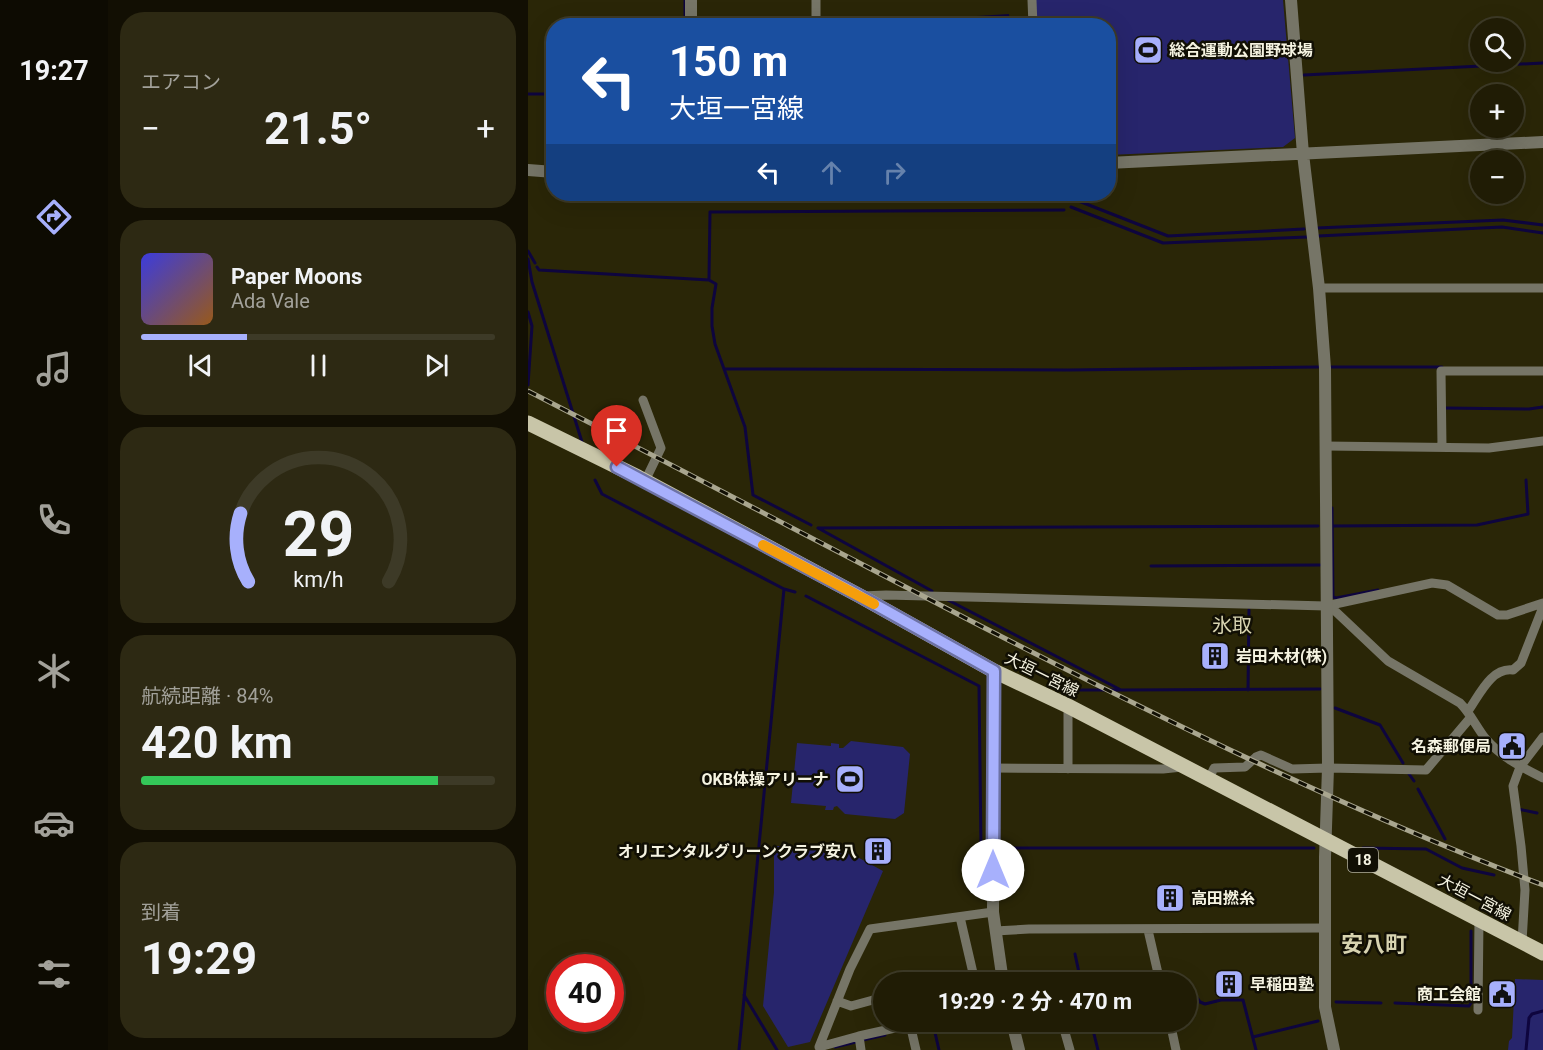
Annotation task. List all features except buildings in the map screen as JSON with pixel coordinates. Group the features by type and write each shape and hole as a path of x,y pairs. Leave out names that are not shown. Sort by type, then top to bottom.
{"main road":[{"name":"大垣一宮線","path":"528,423 645,481 994,671 1068,706 1543,953"}],"street":[{"path":"690,18 691,0"},
{"path":"816,0 816,18"},
{"path":"1032,0 1033,18"},
{"path":"1291,0 1303,154 1319,288 1325,368 1328,768 1325,840 1325,1006 1334,1050"},
{"path":"1116,163 1543,142"},
{"path":"528,170 546,171"},
{"path":"1319,288 1543,288"},
{"path":"1442,447 1441,371 1543,371"},
{"path":"644,400 661,448 645,481"},
{"path":"1325,446 1489,448 1543,441"},
{"path":"860,596 1326,606 1432,583 1447,585 1497,615 1507,615 1543,605"},
{"path":"1209,779 1214,768 1245,767 1261,755 1293,769 1426,770 1470,714 1495,673 1507,669 1513,670 1521,663 1543,605"},
{"path":"1326,606 1340,615 1388,661 1460,703 1484,736 1502,755 1543,778"},
{"path":"994,671 993,912 1001,972"},
{"path":"1068,706 1068,769"},
{"path":"1522,942 1525,890 1513,786 1520,767 1543,736"},
{"path":"993,768 1163,769 1182,767"},
{"path":"875,1032 819,1047 850,969 870,929 993,912"},
{"path":"960,918 974,972"},
{"path":"1478,1010 1479,920"},
{"path":"995,931 1325,928"},
{"path":"1148,930 1158,972"},
{"path":"837,1001 850,1006 873,1000"},
{"path":"912,1032 916,1050"},
{"path":"1017,1032 1019,1050"},
{"path":"1065,1032 1070,1050"},
{"path":"1172,1032 1176,1050"},
{"path":"858,1036 861,1050"}],"shaded area":[{"path":"1035,0 1283,0 1295,138 1283,147 1116,155 1116,18 1036,18"},
{"path":"1009,14 1009,18 977,18 977,16"},
{"name":"OKB体操アリーナ","path":"851,741 903,747 910,754 904,813 895,819 845,814 837,806 833,810 825,810 826,806 791,803 797,743 831,746 831,743 839,744 839,748 843,748"},
{"name":"オリエンタルグリーンクラブ安八","path":"774,846 816,846 850,853 883,871 810,1042 788,1047 763,1006 774,892"},
{"path":"1515,979 1543,980 1543,1050 1508,1050 1509,1041 1512,1038"}],"waterway":[{"path":"685,0 685,15"},
{"path":"1304,75 1543,63"},
{"path":"528,94 546,94"},
{"path":"1079,201 1168,236 1304,229"},
{"path":"1071,207 1163,243 1307,237"},
{"path":"709,279 710,212 1064,210"},
{"path":"1317,228 1503,220 1543,225"},
{"path":"1318,236 1502,227 1543,233"},
{"path":"528,251 535,263"},
{"path":"528,259 532,282 582,442"},
{"path":"537,267 539,270 709,280 716,284 712,308 715,344 745,427 753,495 811,525"},
{"path":"528,312 532,326 528,385"},
{"path":"724,369 1068,370 1318,367"},
{"path":"1330,367 1442,367"},
{"path":"1445,408 1529,409 1543,407"},
{"path":"595,480 602,494 784,589 739,1050"},
{"path":"1332,526 1477,525 1528,514 1526,480"},
{"path":"1332,508 1333,597 1378,590"},
{"path":"818,528 1318,526"},
{"path":"818,528 932,591"},
{"path":"1151,566 1320,565"},
{"path":"784,589 795,592"},
{"path":"806,596 979,686 981,848 989,848"},
{"path":"948,600 1121,690 1320,689"},
{"path":"1248,690 1249,610"},
{"path":"1059,690 1120,690"},
{"path":"1335,708 1380,725 1403,763"},
{"path":"1409,774 1414,781"},
{"path":"1418,789 1445,839"},
{"path":"1518,809 1537,813"},
{"path":"1001,848 1314,848"},
{"path":"1363,848 1426,849 1462,868 1494,875"},
{"path":"1395,1003 1469,1006 1471,1003 1471,931"},
{"path":"1075,954 1079,972"},
{"path":"744,995 777,1050"},
{"path":"1197,998 1205,1004 1221,1000 1243,1000 1256,1050"},
{"path":"1336,1002 1381,1003"},
{"path":"1526,1050 1529,1018 1532,1014 1543,1011"},
{"path":"1253,1037 1318,1021"},
{"path":"935,1032 939,1050"},
{"path":"1094,1032 1098,1050"},
{"path":"863,1040 885,1035"},
{"path":"835,1047 856,1042"}],"railway":[{"path":"528,391 971,621 1182,727 1397,826 1543,885"}],"slow traffic":[{"path":"763,545 874,604"}],"place":[{"name":"総合運動公園野球場","path":"1148,50"},
{"name":"岩田木材(株)","path":"1215,656"},
{"name":"名森郵便局","path":"1512,746"},
{"name":"OKB体操アリーナ","path":"850,779"},
{"name":"オリエンタルグリーンクラブ安八","path":"878,851"},
{"name":"高田撚糸","path":"1170,898"},
{"name":"早稲田塾","path":"1229,984"},
{"name":"商工会館","path":"1502,994"}],"district":[{"name":"氷取","path":"1232,625"},
{"name":"安八町","path":"1374,944"}],"route":[{"path":"617,467 860,596 994,671 993,870"}]}
